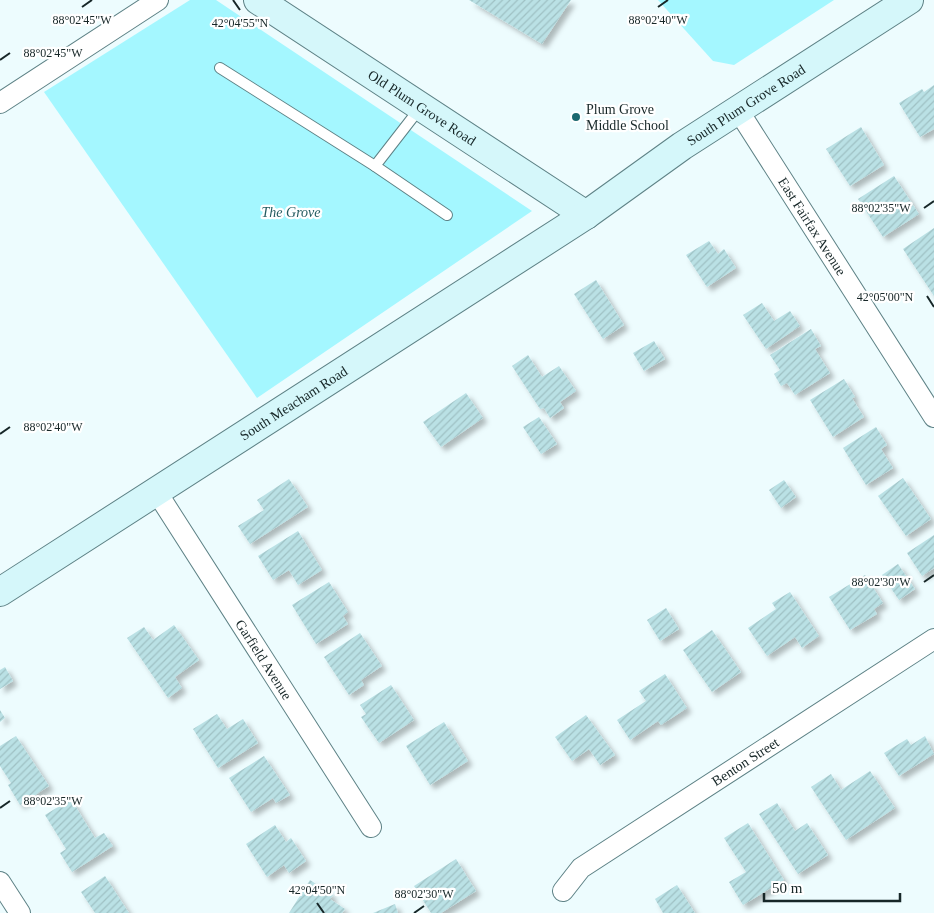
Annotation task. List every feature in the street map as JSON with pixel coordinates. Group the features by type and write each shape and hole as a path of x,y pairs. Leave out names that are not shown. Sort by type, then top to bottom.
{"main road":[{"name":"Old Plum Grove Road","path":"258,0 586,215"},
{"name":"South Plum Grove Road","path":"586,215 683,145 909,0"},
{"name":"South Meacham Road","path":"0,592 586,215"}],"street":[{"path":"0,102 158,0"},
{"name":"East Fairfax Avenue","path":"738,110 934,417"},
{"name":"Garfield Avenue","path":"156,491 371,827"},
{"name":"Benton Street","path":"563,891 581,868 934,639"},
{"path":"0,882 20,913"}],"lane":[{"path":"220,68 375,166 447,215"},
{"path":"375,166 421,107"}],"green space":[{"name":"The Grove","path":"190,0 216,0 532,211 257,398 44,92"},
{"path":"658,0 834,0 734,65 713,61"}],"building":[{"path":"469,0 571,0 542,44"},
{"path":"934,85 934,129 920,137 899,103 922,89 924,92"},
{"path":"861,127 884,165 850,186 826,149"},
{"path":"894,176 919,214 883,237 858,199"},
{"path":"934,228 934,296 903,249"},
{"path":"709,241 718,254 724,249 736,268 707,287 686,255"},
{"path":"596,280 624,325 603,339 574,294"},
{"path":"762,303 774,321 790,311 800,326 766,349 743,315"},
{"path":"811,329 821,346 815,349 830,373 795,395 787,383 781,386 774,374 780,370 770,355"},
{"path":"654,341 665,359 644,371 633,353"},
{"path":"528,355 542,377 559,366 576,391 560,402 564,408 550,418 544,408 540,409 512,366"},
{"path":"844,379 855,397 852,398 864,417 833,437 810,400"},
{"path":"466,393 483,418 441,447 423,422"},
{"path":"539,417 557,444 541,454 523,427"},
{"path":"876,427 887,445 881,449 893,468 866,485 843,448"},
{"path":"903,478 931,519 906,536 878,496"},
{"path":"289,479 308,507 250,544 238,526 264,510 257,500"},
{"path":"784,480 796,497 781,508 769,490"},
{"path":"298,531 322,570 298,585 289,570 273,580 258,556"},
{"path":"934,535 934,568 922,576 907,553"},
{"path":"898,564 915,589 899,600 882,575"},
{"path":"865,575 883,603 874,609 877,614 850,630 829,597"},
{"path":"329,582 348,612 343,616 348,624 316,644 292,605"},
{"path":"790,592 819,636 802,648 795,637 767,656 748,628 776,609 772,603"},
{"path":"666,608 679,629 660,641 647,620"},
{"path":"174,625 199,660 175,677 182,688 168,698 127,638 144,627 153,640"},
{"path":"712,630 741,672 712,692 683,650"},
{"path":"360,633 382,666 361,680 364,685 349,695 324,657"},
{"path":"5,667 13,681 0,689 0,670"},
{"path":"665,674 687,708 661,725 658,721 630,740 617,720 646,701 639,691"},
{"path":"391,685 414,720 379,743 361,717 366,714 360,705"},
{"path":"0,710 5,718 0,722"},
{"path":"217,714 227,729 243,719 258,743 218,768 193,729"},
{"path":"586,715 615,755 600,765 589,749 572,761 555,737"},
{"path":"444,722 468,761 430,785 406,746"},
{"path":"16,736 49,786 20,805 8,785 11,783 0,766 0,746"},
{"path":"925,736 934,754 899,776 884,753 907,739 911,745"},
{"path":"264,756 290,795 276,803 273,798 251,812 229,778"},
{"path":"870,771 895,808 846,840 811,787 831,774 841,790"},
{"path":"71,799 95,838 104,833 113,846 72,872 60,853 66,849 45,815"},
{"path":"777,803 795,831 807,823 828,855 798,874 759,814"},
{"path":"748,823 784,880 743,905 729,882 746,872 724,838"},
{"path":"275,825 286,842 291,838 306,861 289,873 284,865 267,877 246,844"},
{"path":"456,859 476,891 441,913 431,913 414,886"},
{"path":"105,876 129,913 95,913 81,892"},
{"path":"310,880 333,895 330,899 345,909 342,913 289,913"},
{"path":"677,885 695,913 663,913 655,899"},
{"path":"395,904 398,913 373,913"}],"place":[{"name":"Plum Grove Middle School","path":"576,117"}]}
